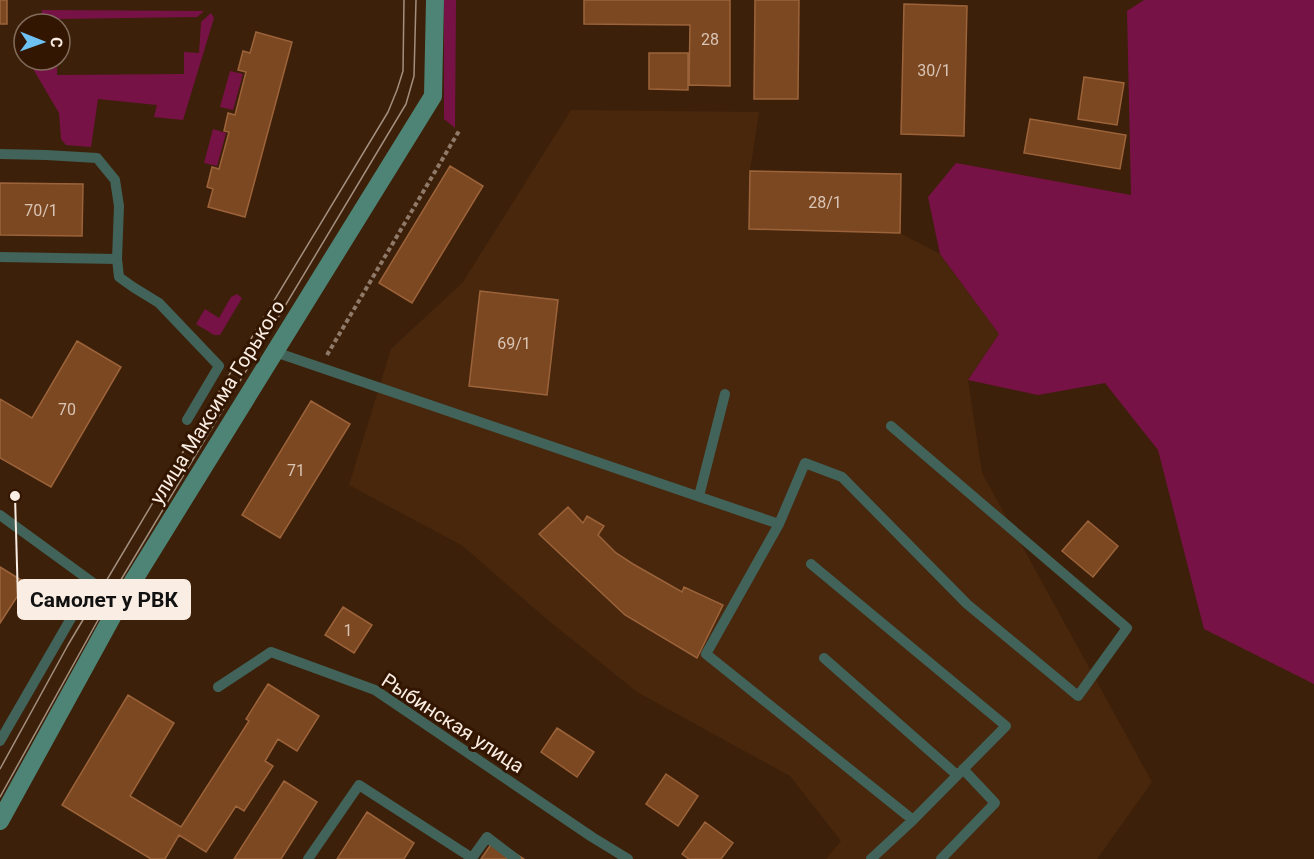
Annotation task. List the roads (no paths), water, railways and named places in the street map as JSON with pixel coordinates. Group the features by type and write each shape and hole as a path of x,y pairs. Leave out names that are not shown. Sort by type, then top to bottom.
{"street":[{"name":"улица Максима Горького","path":"0,821 122,599 433,96 435,0"}],"lane":[{"path":"0,154 97,158 115,180 119,206 117,259 119,277 159,303 219,366 187,420"},
{"path":"0,257 117,259"},
{"path":"275,352 779,524"},
{"path":"699,496 725,394"},
{"path":"891,426 1127,628 1078,696 967,604 842,477 804,463 779,524 706,654 913,820"},
{"path":"0,515 92,582 122,599"},
{"path":"811,564 1006,726 871,859"},
{"path":"0,741 92,582"},
{"name":"Рыбинская улица","path":"219,687 271,652 375,690 628,859"},
{"path":"824,658 995,802 941,859"},
{"path":"308,859 359,786 472,858 487,837 516,859"}],"tram line":[{"path":"0,769 68,645 388,112 403,71 404,0"},
{"path":"0,797 113,593 406,104 414,76 416,0"}],"place":[{"name":"Самолет у РВК","path":"15,496"}]}
